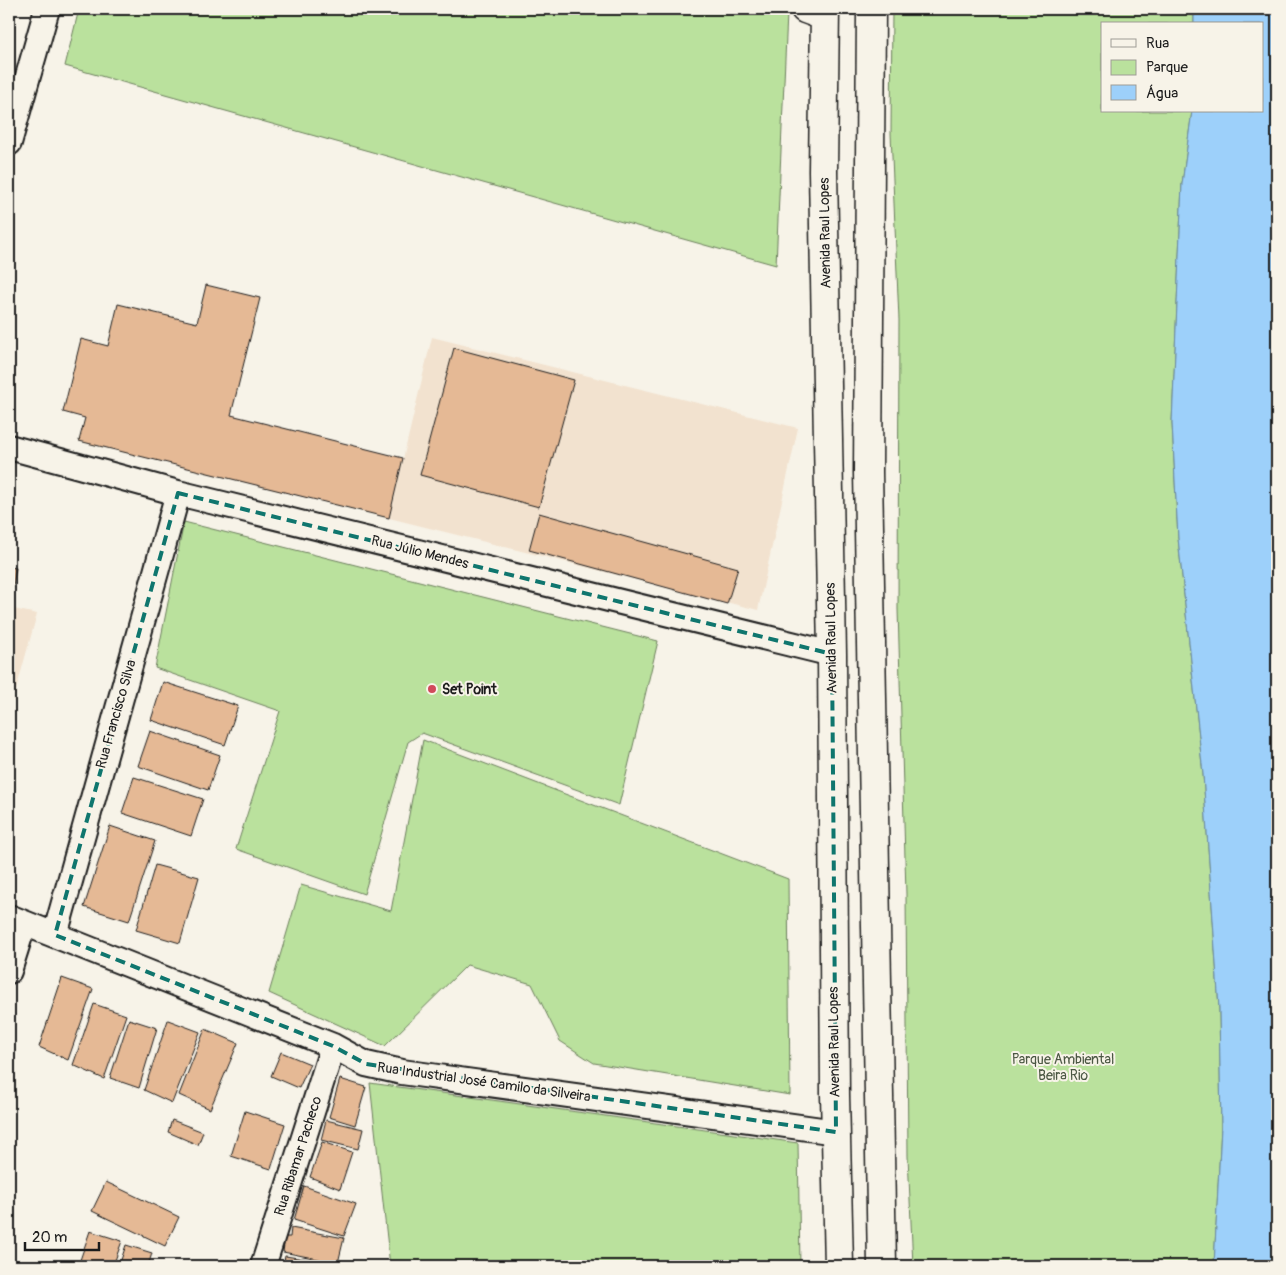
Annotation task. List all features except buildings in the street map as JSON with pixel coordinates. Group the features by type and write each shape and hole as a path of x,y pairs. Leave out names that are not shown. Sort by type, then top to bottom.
{"main road":[{"path":"870,9 868,472 882,1266"},
{"name":"Avenida Raul Lopes","path":"818,11 823,170 832,654 834,1095 839,1266"}],"street":[{"path":"9,143 18,79 47,9"},
{"name":"Rua Júlio Mendes","path":"9,447 178,493 832,654"},
{"name":"Rua Francisco Silva","path":"55,935 178,493"},
{"path":"9,971 16,920"},
{"name":"Rua Industrial José Camilo da Silveira","path":"16,920 333,1046 366,1064 402,1072 836,1132"},
{"name":"Rua Ribamar Pacheco","path":"262,1266 333,1046"}],"highlighted area":[{"path":"178,493 832,654 836,1132 366,1064 333,1046 55,935"}],"shaded area":[{"path":"432,337 798,428 758,610 389,518"},
{"path":"9,608 37,614 13,701 9,699"}],"green space":[{"path":"79,9 775,9 787,13 776,265 65,66"},
{"name":"Parque Ambiental Beira Rio","path":"892,9 1194,9 1194,22 1101,22 1101,112 1192,112 1182,184 1172,423 1178,538 1203,774 1219,1008 1221,1126 1214,1266 913,1266 908,1156 906,894 898,609 899,320 891,133"},
{"name":"Set Point","path":"184,522 658,641 619,805 422,733 408,742 364,894 236,849 280,711 155,668"},
{"path":"423,740 788,879 790,1095 594,1063 560,1041 532,984 467,965 385,1046 269,993 301,885 391,911"},
{"path":"370,1083 798,1143 800,1266 390,1266"}],"water":[{"path":"1194,9 1277,9 1277,1266 1214,1266 1221,1126 1219,1008 1203,774 1178,538 1172,423 1182,184 1192,112 1264,112 1264,22 1194,22"}],"place":[{"name":"Set Point","path":"432,689"}]}
